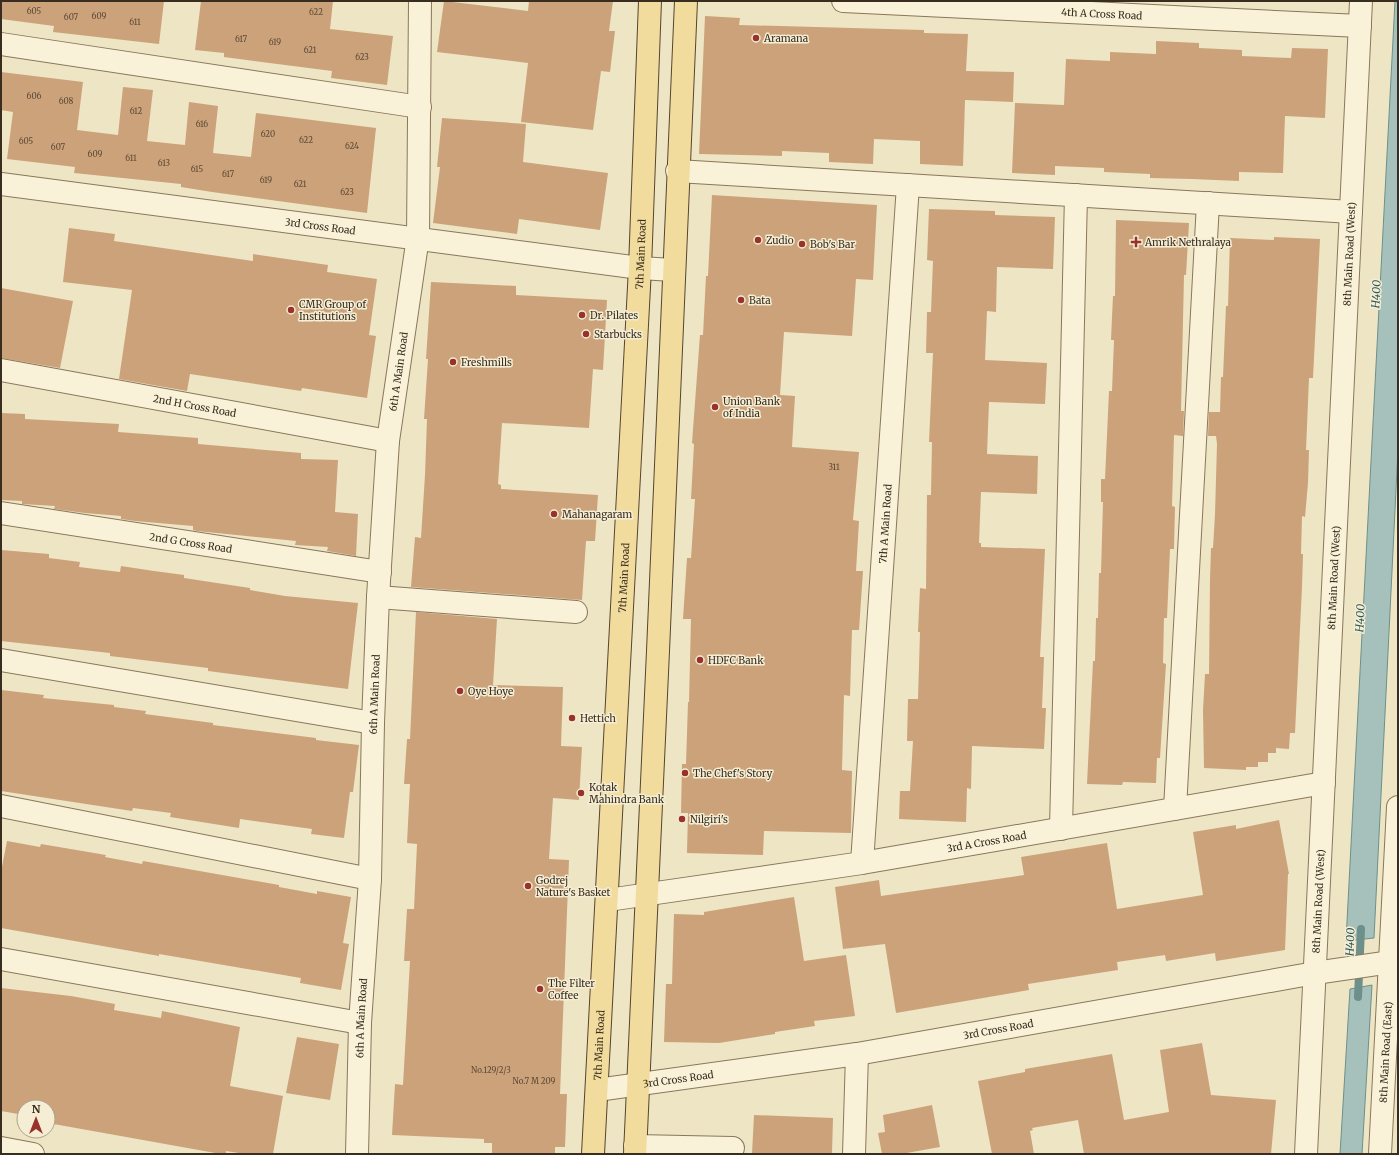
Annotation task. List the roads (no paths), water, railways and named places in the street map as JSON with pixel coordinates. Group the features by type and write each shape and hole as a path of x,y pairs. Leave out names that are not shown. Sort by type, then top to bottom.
{"main road":[{"name":"7th Main Road","path":"594,1154 640,268 650,1"},
{"path":"635,1150 658,651 677,171 686,1"}],"street":[{"name":"6th A Main Road","path":"357,1154 360,1023 370,879 373,723 378,597 388,440 418,237 420,1"},
{"name":"4th A Cross Road","path":"843,1 1360,26"},
{"name":"8th Main Road (West)","path":"1306,1154 1362,1"},
{"path":"1,44 420,107"},
{"path":"677,171 1351,212"},
{"name":"3rd Cross Road","path":"1,184 418,237 640,268 673,270"},
{"name":"7th A Main Road","path":"862,863 908,185"},
{"path":"1060,829 1076,195"},
{"path":"1175,809 1208,203"},
{"name":"2nd H Cross Road","path":"1,370 388,440"},
{"name":"2nd G Cross Road","path":"1,513 380,572"},
{"path":"378,597 576,612"},
{"path":"1,660 373,723"},
{"name":"3rd A Cross Road","path":"608,900 862,863 1324,783"},
{"path":"1,806 370,879"},
{"name":"8th Main Road (East)","path":"1386,1150 1389,962 1398,807"},
{"path":"1,959 360,1023"},
{"name":"3rd Cross Road","path":"597,1090 857,1054 1315,973 1389,962"},
{"path":"854,1154 857,1054"},
{"path":"1,1148 33,1154"},
{"path":"635,1150 733,1148"}],"water":[{"path":"1395,1 1398,1 1398,449 1374,938 1346,941"},
{"path":"1372,985 1362,1154 1340,1154 1350,989"}],"waterway":[{"name":"H400","path":"1358,997 1361,929"}],"place":[{"name":"Aramana","path":"756,38"},
{"name":"Zudio","path":"758,240"},
{"name":"Amrik Nethralaya","path":"1136,242"},
{"name":"Bob's Bar","path":"802,244"},
{"name":"Bata","path":"741,300"},
{"name":"CMR Group of Institutions","path":"291,310"},
{"name":"Dr. Pilates","path":"582,315"},
{"name":"Starbucks","path":"586,334"},
{"name":"Freshmills","path":"453,362"},
{"name":"Union Bank of India","path":"715,407"},
{"name":"Mahanagaram","path":"554,514"},
{"name":"HDFC Bank","path":"700,660"},
{"name":"Oye Hoye","path":"460,691"},
{"name":"Hettich","path":"572,718"},
{"name":"The Chef's Story","path":"685,773"},
{"name":"Kotak Mahindra Bank","path":"581,793"},
{"name":"Nilgiri's","path":"682,819"},
{"name":"Godrej Nature's Basket","path":"528,886"},
{"name":"The Filter Coffee","path":"540,989"}]}
